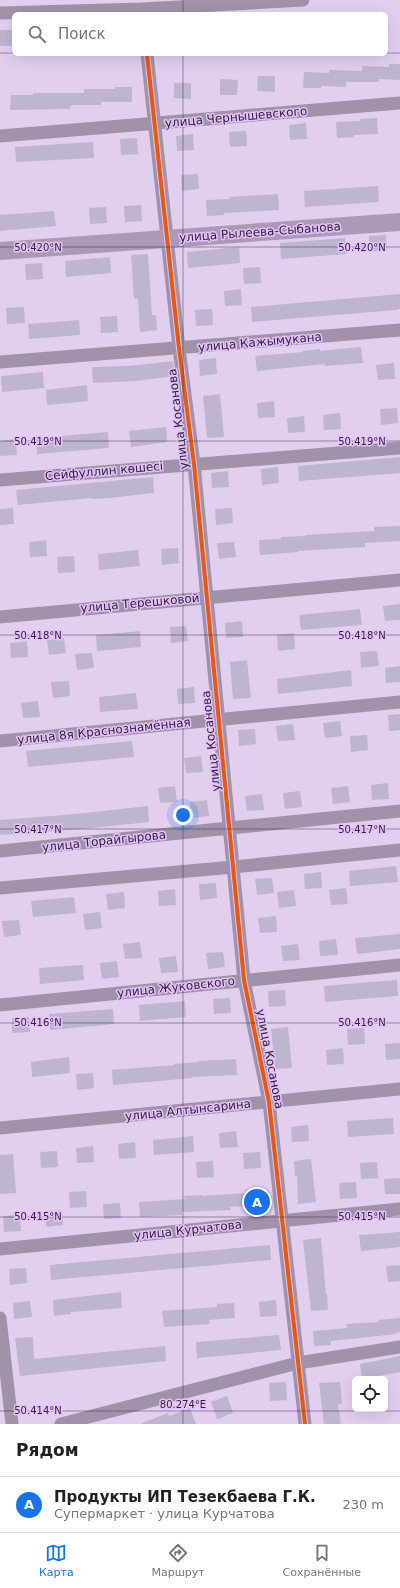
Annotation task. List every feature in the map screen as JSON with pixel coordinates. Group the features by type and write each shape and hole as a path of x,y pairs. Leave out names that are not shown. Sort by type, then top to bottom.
{"street":[{"path":"47,12 303,0"},
{"path":"0,14 12,13"},
{"name":"улица Косанова","path":"147,56 179,348 194,464 244,980 269,1102 281,1221 305,1424"},
{"name":"улица Чернышевского","path":"0,136 400,103"},
{"name":"улица Рылеева-Сыбанова","path":"0,251 400,222"},
{"name":"улица Кажымукана","path":"0,362 400,330"},
{"name":"Сейфуллин көшесі","path":"0,480 400,448"},
{"name":"улица Терешковой","path":"0,617 400,580"},
{"name":"улица 8я Краснознамённая","path":"0,741 400,702"},
{"name":"улица Торайгырова","path":"0,851 400,811"},
{"path":"0,888 400,850"},
{"name":"улица Жуковского","path":"0,1005 400,965"},
{"name":"улица Алтынсарина","path":"0,1128 400,1088"},
{"name":"улица Курчатова","path":"0,1249 400,1209"},
{"path":"0,1318 12,1424"},
{"path":"61,1424 298,1363 400,1347"}],"building":[{"path":"0,30 12,30 12,46 0,46"},
{"path":"389,64 400,64 400,80 379,79 379,82 346,82 346,87 321,86 321,88 303,88 304,72 329,73 329,70 362,71 362,66 389,67"},
{"path":"258,76 275,76 275,92 257,91"},
{"path":"220,79 238,80 237,95 220,95"},
{"path":"174,83 191,83 191,99 174,98"},
{"path":"115,87 132,87 132,102 101,102 101,105 71,105 70,109 10,110 11,95 33,95 33,93 84,93 84,89 115,89"},
{"path":"377,118 378,134 354,135 354,137 337,138 336,122 360,121 360,119"},
{"path":"306,123 307,139 290,140 289,125"},
{"path":"246,131 247,146 230,147 229,132"},
{"path":"193,134 194,150 177,151 176,136"},
{"path":"137,138 138,154 121,155 120,139"},
{"path":"93,142 94,158 16,162 15,147"},
{"path":"198,174 199,189 182,191 181,175"},
{"path":"378,186 379,202 305,207 304,191"},
{"path":"278,194 279,210 224,213 224,215 207,216 206,200"},
{"path":"141,205 142,221 125,222 124,206"},
{"path":"106,207 107,223 90,224 89,208"},
{"path":"54,211 56,226 0,231 0,215"},
{"path":"386,235 387,250 370,252 369,236"},
{"path":"345,238 346,254 281,259 280,243"},
{"path":"239,247 240,263 188,268 187,252"},
{"path":"148,254 152,315 156,315 157,330 140,332 138,299 134,299 131,255"},
{"path":"110,257 111,273 66,277 65,261"},
{"path":"42,263 43,279 26,280 25,264"},
{"path":"260,267 261,283 244,284 243,268"},
{"path":"241,289 242,305 225,306 224,291"},
{"path":"400,294 400,309 396,310 252,322 251,307"},
{"path":"24,307 25,323 7,324 6,308"},
{"path":"212,309 213,325 196,326 195,310"},
{"path":"117,316 118,332 101,333 100,317"},
{"path":"79,320 80,335 29,339 28,324"},
{"path":"361,347 363,363 325,366 325,364 257,371 255,356 320,349 320,351"},
{"path":"216,358 217,374 200,376 199,360"},
{"path":"173,361 175,376 136,381 93,383 92,367 129,366"},
{"path":"394,363 395,379 378,380 376,365"},
{"path":"43,372 44,388 2,392 1,376"},
{"path":"87,385 88,401 47,405 46,390"},
{"path":"220,394 224,437 207,438 203,396"},
{"path":"274,401 275,417 258,418 257,403"},
{"path":"397,408 398,423 381,425 380,409"},
{"path":"340,413 341,429 324,430 323,415"},
{"path":"304,416 305,432 288,433 287,418"},
{"path":"166,427 167,442 131,447 129,431"},
{"path":"108,432 109,448 37,454 36,438"},
{"path":"16,439 17,455 0,456 0,441"},
{"path":"400,457 400,473 299,481 298,466"},
{"path":"278,467 279,483 262,485 261,469"},
{"path":"228,471 229,487 212,488 211,473"},
{"path":"153,477 154,493 18,505 16,490"},
{"path":"13,508 14,524 0,525 0,509"},
{"path":"232,508 233,523 216,525 215,509"},
{"path":"400,526 400,541 365,543 365,547 260,555 259,540 281,539 281,537 305,535 374,531 374,527"},
{"path":"46,540 47,556 30,557 29,542"},
{"path":"234,542 236,557 219,559 217,543"},
{"path":"178,548 179,563 162,565 161,549"},
{"path":"138,550 140,566 99,570 98,554"},
{"path":"74,556 75,572 58,573 57,557"},
{"path":"400,604 400,620 385,621 383,606"},
{"path":"360,609 362,625 301,630 299,615"},
{"path":"242,621 243,637 226,638 225,623"},
{"path":"186,626 188,641 171,643 170,627"},
{"path":"140,631 141,647 97,651 96,635"},
{"path":"294,633 295,649 278,651 277,635"},
{"path":"64,638 66,653 49,655 47,640"},
{"path":"27,641 28,657 11,658 10,643"},
{"path":"377,651 379,666 361,668 360,652"},
{"path":"92,653 94,668 77,670 75,654"},
{"path":"247,660 251,698 233,699 230,662"},
{"path":"400,666 400,682 386,683 385,668"},
{"path":"351,670 352,686 278,694 277,679"},
{"path":"69,681 70,696 53,698 51,682"},
{"path":"194,687 195,703 178,704 177,689"},
{"path":"136,693 138,709 100,712 99,697"},
{"path":"38,701 40,717 23,718 21,703"},
{"path":"400,714 400,730 389,731 388,715"},
{"path":"340,721 342,736 325,738 323,723"},
{"path":"293,724 295,740 278,741 276,726"},
{"path":"255,729 256,744 239,746 238,730"},
{"path":"367,735 368,750 351,752 350,736"},
{"path":"132,741 134,757 28,767 26,751"},
{"path":"201,756 203,772 186,773 184,758"},
{"path":"388,783 389,799 372,800 371,785"},
{"path":"175,786 177,802 160,803 158,788"},
{"path":"348,786 350,802 333,804 331,788"},
{"path":"300,791 302,807 285,809 283,793"},
{"path":"262,794 264,810 247,811 245,796"},
{"path":"207,800 209,816 191,818 190,802"},
{"path":"148,806 149,822 0,835 0,820"},
{"path":"396,866 398,882 350,886 349,871"},
{"path":"321,872 322,888 305,889 304,874"},
{"path":"272,878 274,893 257,895 255,879"},
{"path":"216,883 217,898 200,900 199,884"},
{"path":"346,888 348,904 331,905 329,890"},
{"path":"175,889 176,905 159,906 158,891"},
{"path":"294,890 296,906 279,908 277,892"},
{"path":"124,892 125,908 108,910 106,894"},
{"path":"74,897 76,913 33,917 31,901"},
{"path":"100,912 102,928 85,930 83,914"},
{"path":"276,916 277,932 260,933 258,918"},
{"path":"19,920 21,935 4,937 2,921"},
{"path":"400,934 400,949 357,954 355,938"},
{"path":"336,939 338,955 320,956 319,941"},
{"path":"140,942 142,958 125,959 123,944"},
{"path":"298,944 300,960 283,961 281,946"},
{"path":"223,952 225,967 208,969 206,953"},
{"path":"176,956 178,972 161,973 159,958"},
{"path":"117,961 119,977 102,979 100,963"},
{"path":"83,965 84,980 40,984 39,968"},
{"path":"397,980 398,996 325,1002 324,986"},
{"path":"285,990 286,1006 269,1007 268,991"},
{"path":"230,998 231,1013 214,1014 213,999"},
{"path":"185,1001 186,1017 140,1021 139,1005"},
{"path":"113,1009 114,1024 50,1030 49,1014"},
{"path":"29,1017 30,1032 12,1033 12,1018"},
{"path":"288,1027 292,1068 275,1069 271,1029"},
{"path":"364,1028 365,1044 348,1045 347,1029"},
{"path":"400,1043 400,1059 386,1060 385,1044"},
{"path":"343,1048 344,1064 327,1065 326,1050"},
{"path":"69,1057 70,1073 32,1077 31,1062"},
{"path":"236,1059 237,1075 192,1077 193,1078 113,1085 112,1070 174,1065 199,1061"},
{"path":"93,1073 94,1088 77,1090 76,1074"},
{"path":"393,1118 394,1134 348,1137 347,1121"},
{"path":"308,1125 309,1141 292,1142 291,1127"},
{"path":"236,1131 238,1147 220,1148 219,1133"},
{"path":"193,1136 194,1152 154,1155 153,1140"},
{"path":"135,1142 136,1158 119,1159 118,1144"},
{"path":"93,1146 94,1162 77,1163 76,1148"},
{"path":"57,1151 58,1167 41,1168 40,1152"},
{"path":"260,1152 261,1168 244,1169 243,1153"},
{"path":"13,1154 16,1193 0,1194 0,1155"},
{"path":"311,1159 316,1202 298,1204 297,1176 295,1176 294,1161"},
{"path":"213,1161 214,1177 197,1178 196,1162"},
{"path":"377,1162 378,1178 361,1179 360,1163"},
{"path":"400,1178 400,1194 385,1194 384,1179"},
{"path":"356,1182 357,1198 340,1199 339,1183"},
{"path":"263,1189 264,1205 230,1207 231,1210 182,1212 182,1215 140,1217 139,1202 185,1199 184,1196 246,1193 246,1190"},
{"path":"86,1191 87,1207 70,1208 69,1192"},
{"path":"120,1203 121,1218 104,1219 103,1204"},
{"path":"62,1210 63,1225 46,1227 45,1211"},
{"path":"20,1215 21,1231 4,1232 3,1216"},
{"path":"400,1232 400,1247 361,1251 359,1235"},
{"path":"321,1238 328,1310 311,1311 303,1240"},
{"path":"270,1245 271,1260 51,1280 50,1265"},
{"path":"400,1265 400,1281 388,1282 386,1266"},
{"path":"26,1268 27,1283 10,1285 9,1269"},
{"path":"121,1292 122,1308 71,1312 71,1314 54,1316 53,1300"},
{"path":"276,1300 277,1316 260,1317 259,1302"},
{"path":"30,1301 32,1317 14,1319 13,1303"},
{"path":"234,1303 235,1318 209,1320 210,1324 164,1327 162,1311 217,1307 217,1304"},
{"path":"400,1318 400,1332 396,1334 331,1341 331,1345 314,1346 313,1331 347,1328 346,1324 378,1322 378,1320"},
{"path":"279,1335 281,1350 197,1358 196,1342"},
{"path":"33,1337 34,1359 165,1346 166,1361 20,1376 15,1338"},
{"path":"400,1356 400,1372 378,1376 362,1376 360,1364"},
{"path":"286,1382 287,1400 270,1401 269,1383"},
{"path":"340,1382 342,1404 338,1404 341,1424 324,1424 319,1383"},
{"path":"227,1396 233,1413 217,1419 211,1402"},
{"path":"190,1408 196,1424 142,1424 168,1413 169,1416"}],"cycle path":[{"path":"147,56 179,348 194,464 244,980 269,1102 305,1424"}],"place":[{"name":"Продукты ИП Тезекбаева Г.К.","path":"257,1202"}]}
